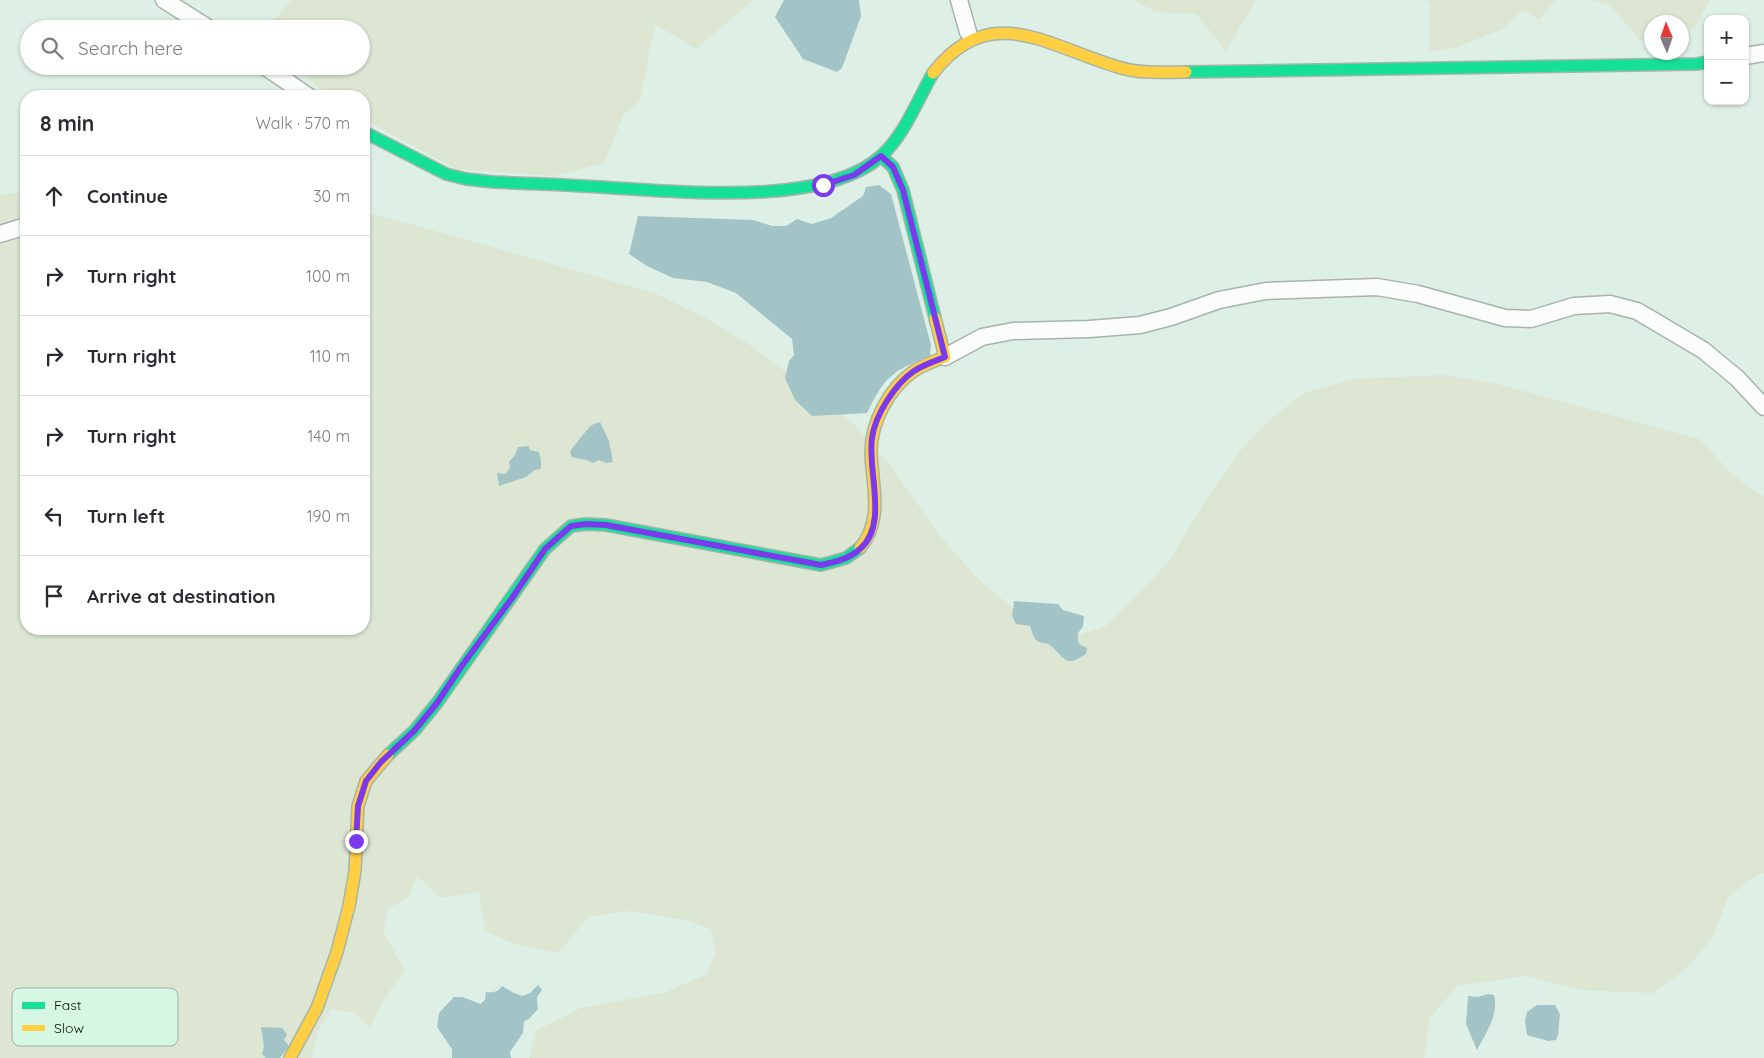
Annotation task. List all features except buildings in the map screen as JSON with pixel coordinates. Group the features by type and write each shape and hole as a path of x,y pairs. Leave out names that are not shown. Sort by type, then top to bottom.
{"street":[{"path":"164,0 196,20"},
{"path":"960,0 968,32"},
{"path":"370,135 450,176 509,183 630,189 752,192 823,185 854,175 881,156 894,139 945,53 968,32 995,25 1014,25 1036,29 1096,60 1118,68 1149,71 1704,63"},
{"path":"1749,55 1764,53"},
{"path":"277,75 299,90"},
{"path":"881,156 893,167 903,190 945,357"},
{"path":"0,234 20,228"},
{"path":"290,1058 317,1008 337,952 349,906 355,871 358,806 366,781 381,762 414,731 437,703 545,549 571,526 592,524 821,565 846,558 861,548 874,524 872,437 881,412 894,390 913,371 982,338 1012,331 1088,329 1140,324 1172,317 1219,300 1266,291 1377,287 1418,294 1504,318 1531,319 1574,306 1610,304 1637,311 1703,350 1737,378 1764,407"}],"green space":[{"path":"291,0 753,0 696,49 655,24 640,101 623,115 604,163 553,176 456,169 370,122 370,90 322,90 304,75 370,75 370,20 274,20"},
{"path":"1134,0 1256,0 1226,51 1196,14 1156,12"},
{"path":"1427,0 1555,0 1540,20 1522,10 1504,28 1455,48 1429,52 1430,4"},
{"path":"1588,0 1710,0 1695,28 1689,29 1689,15 1644,15 1644,40 1641,41 1610,5"},
{"path":"20,192 20,635 370,635 370,214 654,293 706,318 753,347 854,424 890,465 940,536 980,581 1020,614 1048,632 1079,635 1106,626 1169,561 1202,506 1241,450 1267,422 1304,393 1354,379 1443,375 1497,384 1699,439 1733,475 1764,497 1764,873 1752,878 1728,897 1713,937 1686,969 1653,993 1583,990 1524,976 1457,986 1430,1018 1424,1058 529,1058 536,1031 580,1008 664,993 707,974 716,951 711,929 686,920 628,911 588,917 558,953 514,944 485,931 479,892 441,898 417,876 409,897 387,909 384,933 405,971 384,999 370,1028 355,1013 331,1009 318,1030 312,1058 0,1058 0,195"}],"water":[{"path":"784,0 859,0 861,16 842,68 837,72 803,59 775,17"},
{"path":"879,185 891,194 931,345 930,356 907,366 891,376 879,391 867,413 812,416 795,400 785,378 789,361 794,355 792,339 736,293 707,282 673,278 647,266 629,254 638,216 753,220 772,226 786,226 797,219 812,224 831,218 863,196 866,187"},
{"path":"600,422 609,441 613,462 606,463 599,460 593,463 572,457 570,452 587,430 592,425"},
{"path":"529,446 530,450 539,452 541,469 535,470 526,477 499,486 497,473 505,474 510,468 509,462 515,455 518,447"},
{"path":"1014,601 1058,604 1063,610 1084,616 1083,627 1078,633 1078,637 1080,645 1087,648 1086,654 1074,660 1066,660 1049,644 1038,641 1034,638 1030,626 1016,624 1012,616"},
{"path":"538,985 542,990 537,997 538,1009 529,1019 524,1021 523,1033 510,1052 511,1058 452,1058 452,1049 437,1027 439,1013 454,997 463,997 480,1004 485,1000 486,992 495,992 502,986 522,996 530,993"},
{"path":"1488,994 1494,995 1495,1009 1488,1030 1477,1050 1466,1024 1468,996 1478,997"},
{"path":"1537,1005 1555,1005 1560,1014 1556,1040 1548,1041 1527,1035 1525,1021 1527,1012"},
{"path":"261,1027 282,1028 287,1034 284,1040 289,1046 280,1058 266,1058 262,1054 264,1046"}],"traffic: fast":[{"path":"1186,72 1704,63"},
{"path":"370,135 446,174 466,179 679,192 754,192 792,189 827,183 857,172 881,156 904,128 933,73"},
{"path":"881,156 893,167 903,190 935,318"},
{"path":"388,755 414,731 437,703 545,549 571,526 586,524 606,525 821,565 846,558 860,548"}],"traffic: slow":[{"path":"933,73 954,51 976,38 998,33 1043,40 1134,71 1186,72"},
{"path":"860,548 872,526 874,514 875,502 871,453 874,429 889,396 905,378 921,367 945,357 935,318"},
{"path":"290,1058 317,1008 337,952 349,906 355,871 358,806 366,781 388,755"}],"route":[{"path":"356,841 358,806 366,781 381,762 414,731 437,703 545,549 571,526 586,524 606,525 821,565 846,558 861,548 874,524 872,437 881,412 894,390 913,371 945,357 903,190 893,167 881,156 854,175 823,185"}]}
